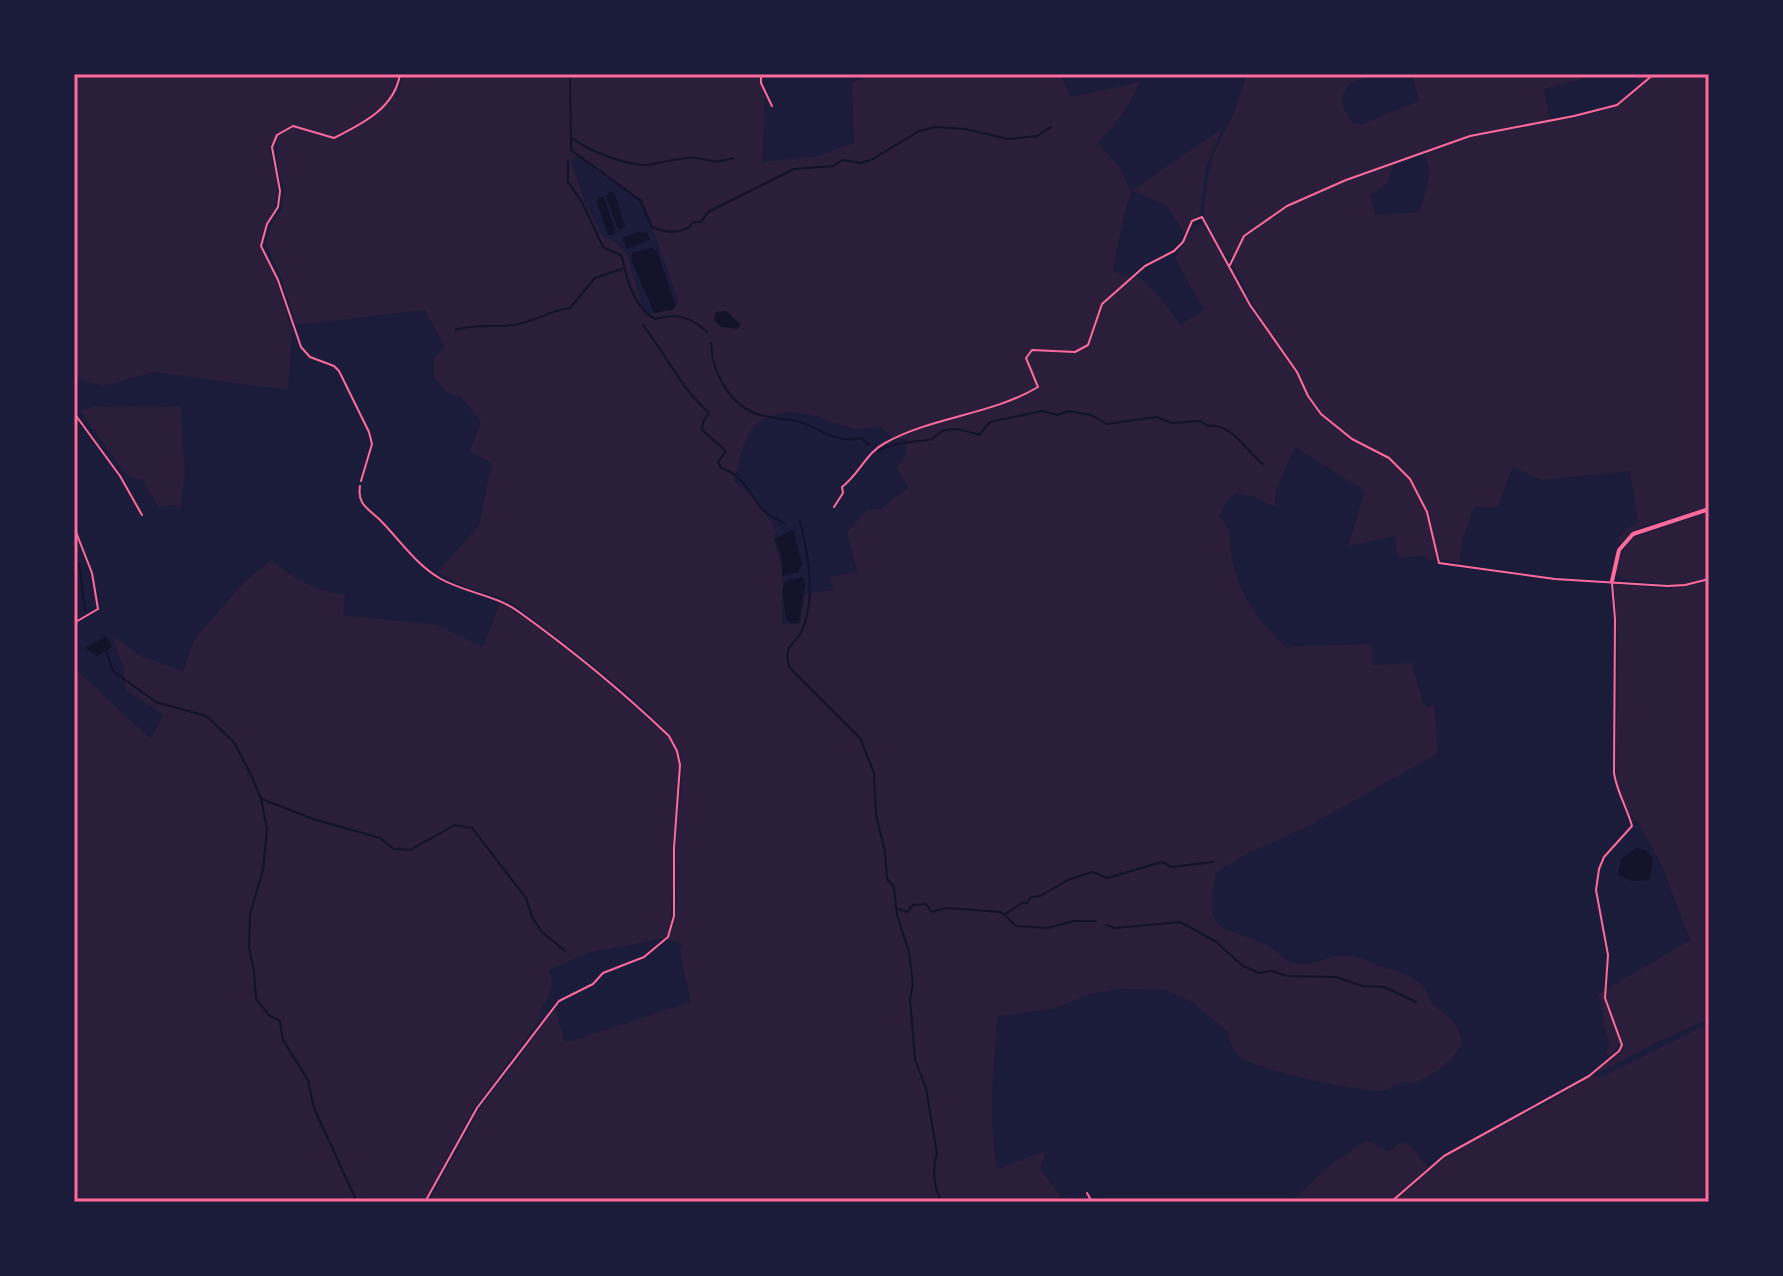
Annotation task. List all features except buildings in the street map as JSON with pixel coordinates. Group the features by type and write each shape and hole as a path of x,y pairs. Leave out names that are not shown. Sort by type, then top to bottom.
{"street":[{"path":"1612,581 1619,550 1633,534 1709,509"}],"lane":[{"path":"361,481 372,444 369,432 339,371 310,357 301,347 278,280 261,246 267,224 278,207 280,191 272,147 277,135 293,126 334,138 377,115 399,84 400,74"},
{"path":"1230,266 1244,236 1287,206 1346,180 1470,136 1617,105 1654,74"},
{"path":"834,507 843,493 842,487 884,443 937,421 991,408 1038,387 1026,358 1032,350 1075,352 1088,345 1102,304 1145,266 1174,251 1183,242 1192,221 1202,217 1250,305 1297,372 1321,414 1352,439 1389,458 1410,479 1427,512 1439,563 1555,579 1677,586 1709,579"},
{"path":"74,413 120,476 142,515"},
{"path":"74,527 92,573 98,609 74,623"},
{"path":"1391,1202 1444,1156 1589,1076 1622,1045 1605,998 1608,955 1596,890 1604,857 1632,826 1616,789 1614,773 1615,619 1612,581"},
{"path":"1087,1193 1092,1202"}],"path":[{"path":"761,74 761,83 772,106"},
{"path":"361,481 359,497 362,505 378,518 422,567 467,591 515,608 585,661 669,736 680,765 674,848 674,916 668,937 644,957 603,973 593,984 559,1001 477,1108 425,1202"}],"shaded area":[{"path":"74,74 399,74 397,104 403,74 759,74 765,100 762,162 818,156 854,143 852,82 875,74 1060,74 1071,97 1141,82 1122,115 1098,143 1119,166 1131,191 1222,129 1206,167 1199,217 1185,234 1166,205 1132,191 1125,211 1113,271 1133,279 1138,276 1181,325 1204,310 1175,258 1189,234 1200,223 1215,243 1258,320 1261,318 1232,265 1234,258 1226,256 1204,217 1212,157 1235,111 1247,74 1374,74 1349,85 1343,95 1347,115 1353,123 1362,124 1419,101 1412,74 1603,74 1544,89 1550,120 1616,104 1642,84 1633,74 1709,74 1709,507 1641,527 1618,543 1618,538 1626,529 1638,522 1630,471 1542,480 1513,467 1498,505 1494,508 1474,507 1463,538 1460,563 1441,560 1439,554 1434,552 1435,560 1429,561 1426,556 1398,558 1394,536 1348,546 1365,491 1295,447 1275,492 1275,507 1256,497 1236,493 1226,502 1219,516 1229,533 1233,564 1247,600 1269,631 1288,649 1295,646 1372,644 1372,665 1412,663 1423,703 1428,707 1434,705 1438,753 1309,826 1240,857 1216,873 1213,916 1224,928 1268,945 1294,963 1307,964 1349,956 1409,976 1422,986 1433,1004 1458,1028 1461,1045 1438,1070 1414,1083 1398,1083 1382,1091 1310,1079 1252,1063 1236,1052 1228,1032 1192,1002 1166,990 1119,989 1091,994 1052,1009 998,1016 992,1111 997,1169 1046,1151 1040,1169 1061,1196 1052,1202 429,1202 479,1110 555,1009 565,1043 691,1002 680,954 682,944 667,939 676,907 676,838 681,772 679,751 670,736 631,697 515,605 501,597 468,588 438,572 479,525 492,463 470,451 481,422 461,397 447,393 434,377 434,358 445,347 425,310 296,325 282,280 266,245 285,192 276,163 278,144 272,142 269,149 276,182 276,202 259,245 277,282 292,332 288,390 154,372 102,386 74,377","holes":["1425,152 1430,173 1420,212 1376,215 1369,196 1387,183 1394,164 1385,165","579,155 604,177 642,199 679,302 674,307 652,314 643,309 627,254 601,234 584,200 571,160","792,412 856,429 879,426 892,437 906,440 905,457 896,468 909,487 881,509 868,509 847,532 857,572 830,577 833,590 805,595 800,624 782,624 783,573 774,540 776,531 757,500 734,481 750,433 756,425 776,415"]},
{"path":"610,192 615,194 625,227 622,229 618,229 606,196"},
{"path":"603,197 605,201 614,234 608,235 596,200"},
{"path":"638,232 647,233 650,240 627,249 624,237"},
{"path":"652,248 657,251 676,306 672,310 654,313 631,259 633,252"},
{"path":"726,311 741,325 737,329 721,327 714,320 716,312"},
{"path":"93,407 181,407 185,473 180,509 174,505 158,507 143,480 124,472 80,411"},
{"path":"1709,512 1709,1019 1601,1072 1596,1071 1620,1053 1624,1046 1619,1045 1610,1057 1606,1053 1608,1040 1597,995 1690,940 1662,866 1618,789 1616,769 1618,657 1615,584 1673,589 1668,584 1622,579 1616,573 1622,553 1635,537"},
{"path":"793,530 802,564 798,572 782,576 783,562 775,539"},
{"path":"271,560 305,583 325,591 345,594 343,615 437,625 483,647 500,603 567,648 668,737 679,765 670,930 665,938 587,953 549,970 551,986 540,1009 541,1018 475,1107 423,1202 74,1202 74,668 151,739 163,715 126,690 123,667 112,636 143,657 183,671 194,640 243,583"},
{"path":"803,577 805,585 799,623 791,623 786,618 782,591 785,582"},
{"path":"106,636 112,647 97,656 85,648"},
{"path":"1636,848 1645,850 1653,858 1650,880 1632,881 1618,875 1621,859"},
{"path":"1709,1023 1709,1202 1394,1202 1460,1147 1546,1104 1593,1075 1600,1078"},
{"path":"1366,1140 1387,1151 1403,1142 1428,1167 1390,1202 1291,1202 1324,1170"}],"waterway":[{"path":"570,74 571,150 640,200 652,227 663,231 680,231 694,222 701,222 708,212 794,169 833,166 843,160 860,163 871,160 919,131 935,127 965,129 1008,139 1037,136 1051,127"},
{"path":"571,137 596,152 639,165 685,158 717,161 733,158"},
{"path":"568,161 568,182 582,202 603,247 622,256 629,283 642,308 655,319 670,316 683,318 707,332"},
{"path":"455,330 514,325 570,308 595,278 622,269"},
{"path":"643,325 682,382 709,413 702,430 726,451 718,462 721,468 740,479 764,511 784,523"},
{"path":"711,343 719,377 732,396 749,411 803,423 838,438 861,438 869,445"},
{"path":"878,451 898,444 933,439 949,429 979,435 990,422 1042,411 1057,415 1069,411 1091,415 1107,424 1156,417 1172,423 1200,421 1208,426 1224,428 1263,464"},
{"path":"800,521 808,562 809,603 803,628 789,648 789,667 860,738 874,773 876,815 885,852 887,879 894,887 897,915 909,952 915,1060 926,1088 937,1154 935,1178 942,1202"},
{"path":"74,556 80,568 85,611"},
{"path":"106,651 113,671 156,702 206,716 234,742 252,777 261,799 267,829 263,870 250,914 249,948 256,999 269,1015 280,1021 283,1040 308,1080 314,1108 357,1202"},
{"path":"262,799 313,819 380,838 394,849 410,850 455,825 472,828 526,898 532,917 542,932 565,951"},
{"path":"1004,915 1027,903 1031,897 1040,896 1070,879 1093,872 1107,878 1162,862 1172,867 1213,862"},
{"path":"896,908 907,912 913,905 926,904 932,912 946,908 1001,912 1016,926 1047,928 1074,921 1096,921"},
{"path":"1106,925 1115,928 1180,922 1215,941 1243,966 1259,973 1272,971 1287,976 1336,977 1363,986 1384,987 1416,1002"}]}
